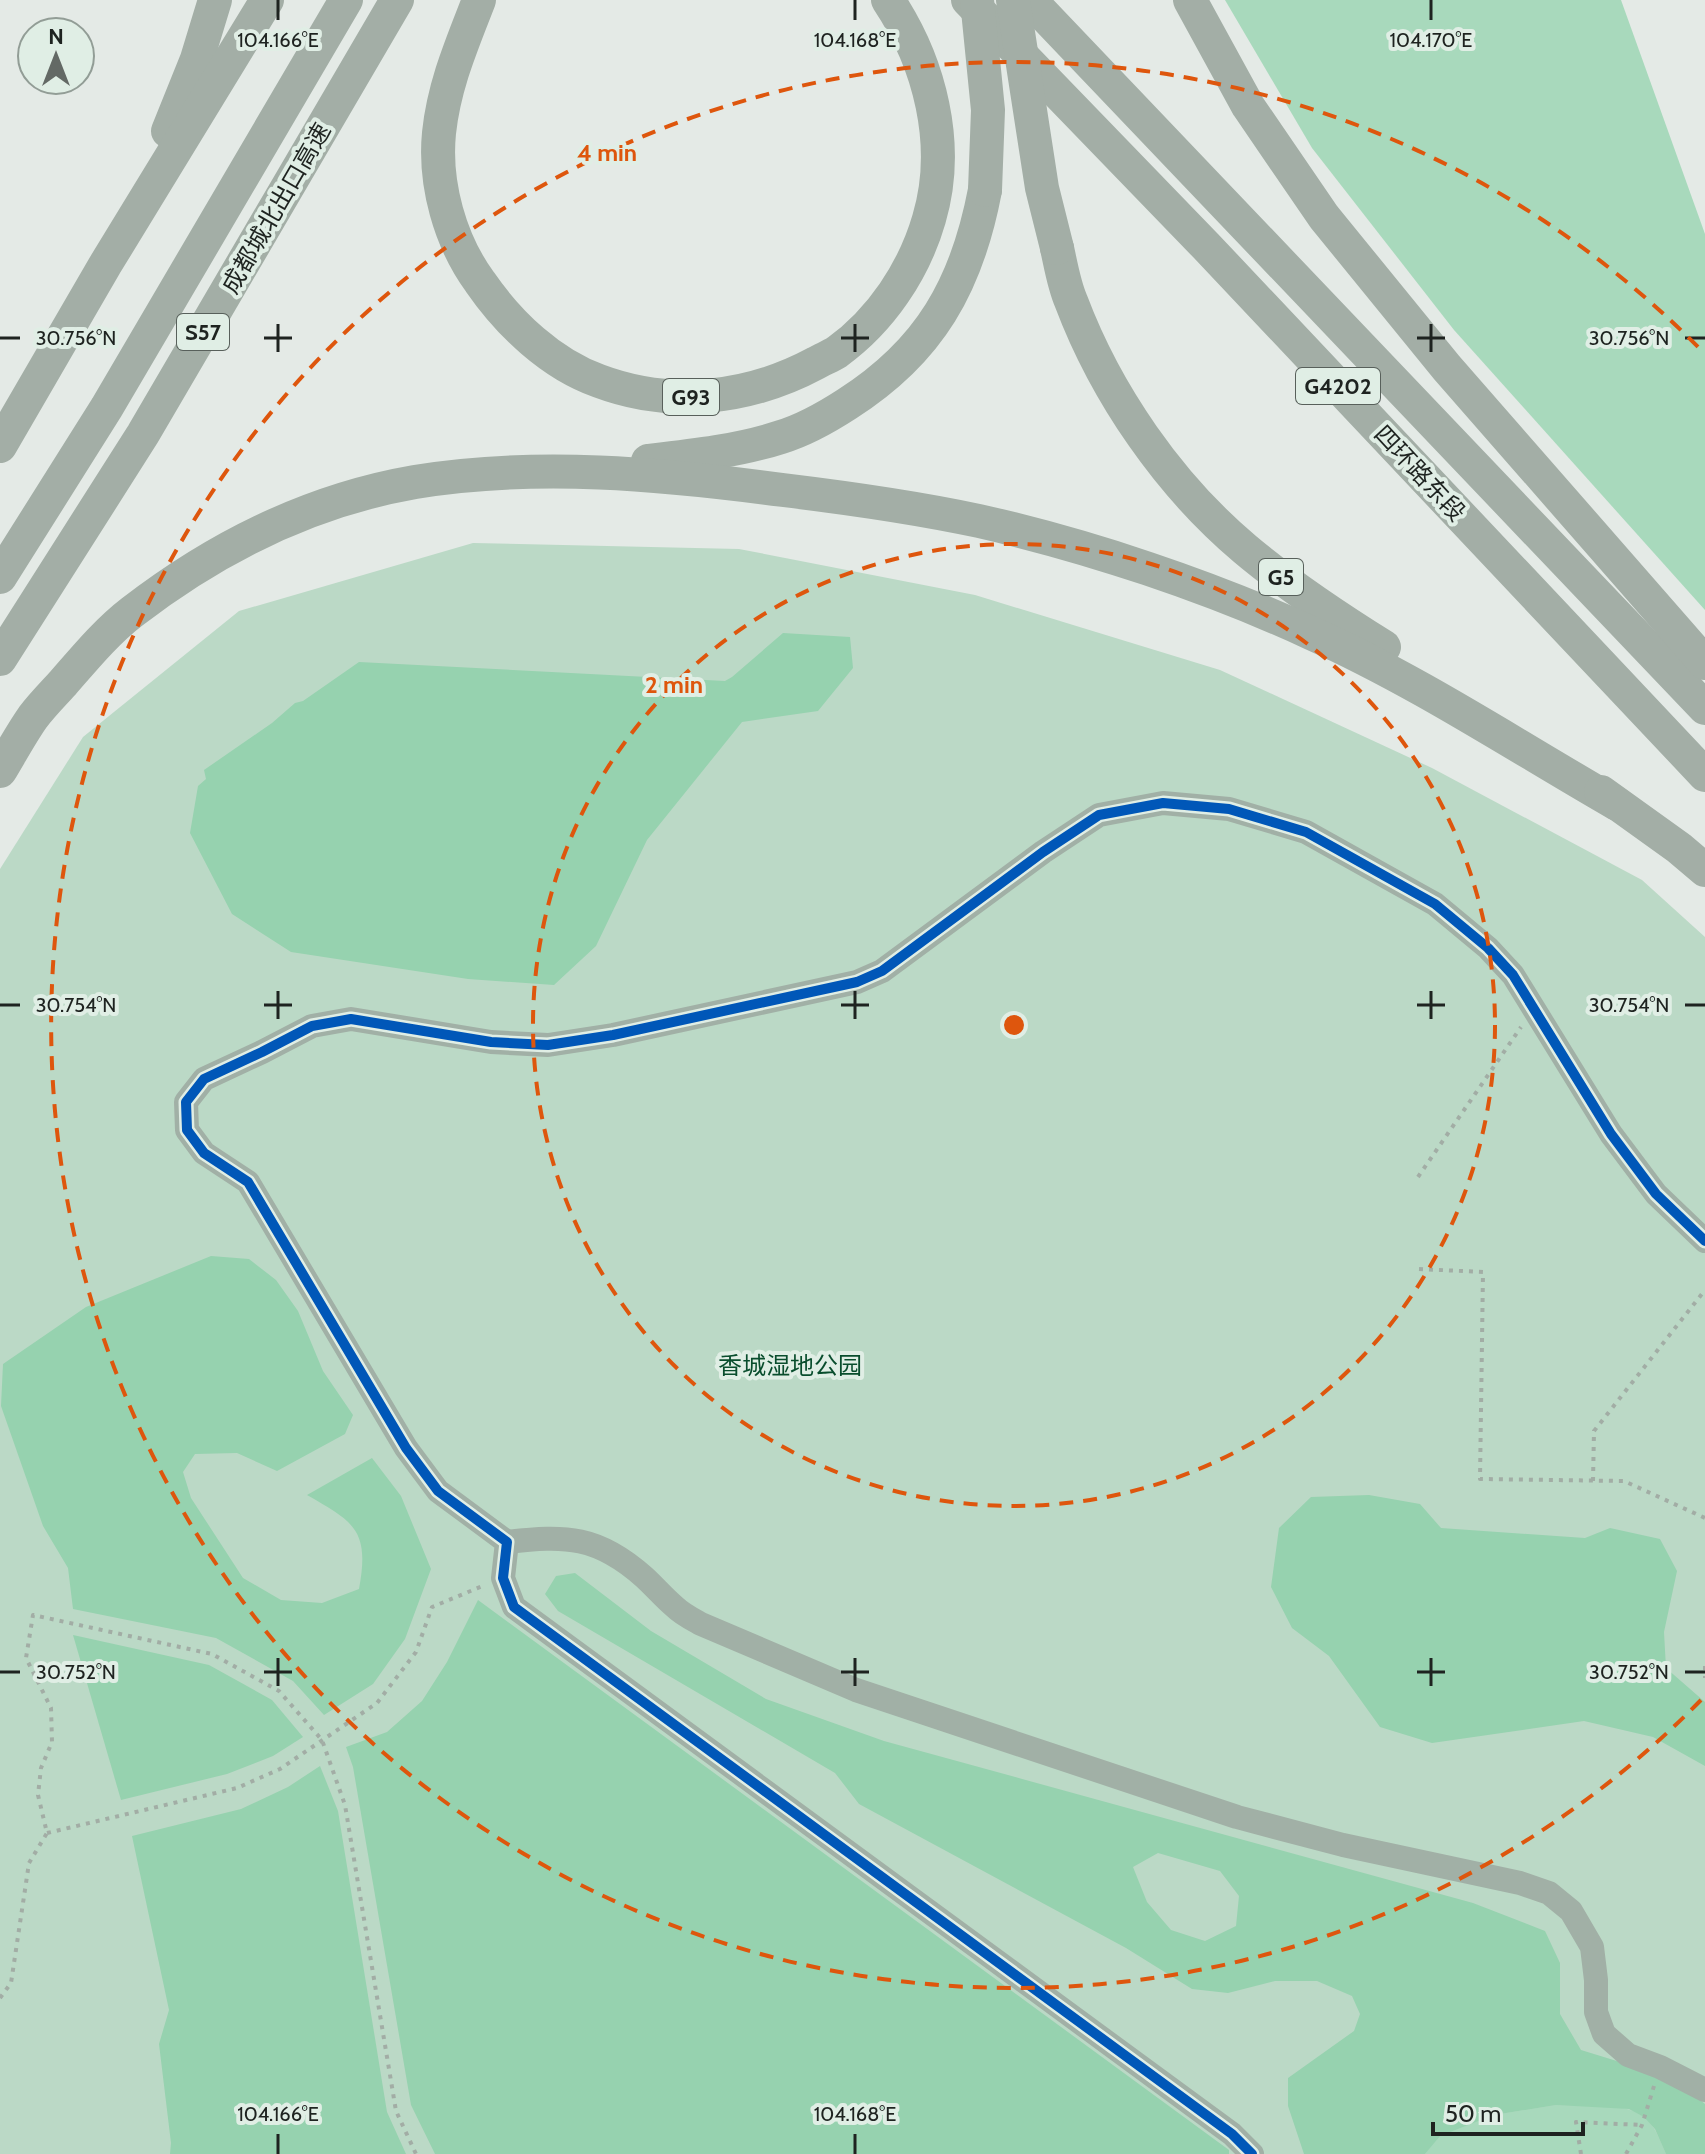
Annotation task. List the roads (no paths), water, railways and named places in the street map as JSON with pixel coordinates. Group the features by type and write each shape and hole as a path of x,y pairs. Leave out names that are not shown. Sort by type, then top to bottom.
{"highway":[{"path":"105,265 152,170 197,59 215,0"},
{"path":"0,446 105,265 267,0"},
{"name":"成都城北出口高速","path":"0,577 107,407 346,0"},
{"name":"成都城北出口高速","path":"0,659 143,434 397,0"},
{"name":"G93","path":"479,0 446,87 439,135 440,180 450,223 467,265 521,333 559,360 598,381 679,398 719,396 755,388 793,376 837,352 884,307 908,270 925,234 934,203 939,157 935,120 914,44 888,0"},
{"name":"四环路东段","path":"968,0 1217,257 1705,775"},
{"path":"548,472 596,464 714,453 783,437 830,415 893,371 920,341 947,303 968,259 979,220 985,190 988,110 977,0"},
{"name":"G5","path":"1013,0 1042,188 1070,299 1108,382 1161,460 1193,498 1244,548 1324,609 1542,746 1705,870"},
{"name":"四环路东段","path":"1030,0 1705,708"},
{"path":"1190,0 1248,106 1324,217 1447,368 1705,663"},
{"path":"0,771 35,715 129,614 223,550 271,526 362,494 428,481 548,472 658,475 836,496 981,522 1075,547 1235,601 1312,633 1434,695 1617,804"}],"street":[{"path":"1705,1241 1656,1194 1611,1134 1513,975 1488,948 1435,904 1306,832 1229,809 1163,803 1099,815 1043,852 882,971 857,982 613,1035 548,1045 491,1042 351,1019 312,1026 204,1079 186,1102 187,1130 204,1153 248,1182 406,1448 438,1491 507,1542 574,1539 602,1547 645,1577 677,1610 701,1624 856,1690 1237,1817 1343,1845 1520,1883 1549,1893 1571,1911 1592,1947 1596,2012 1604,2034 1628,2055 1705,2090"},
{"path":"507,1542 503,1578 514,1607 1220,2124 1252,2154"}],"park label":[{"name":"香城湿地公园","path":"790,1365"}]}
